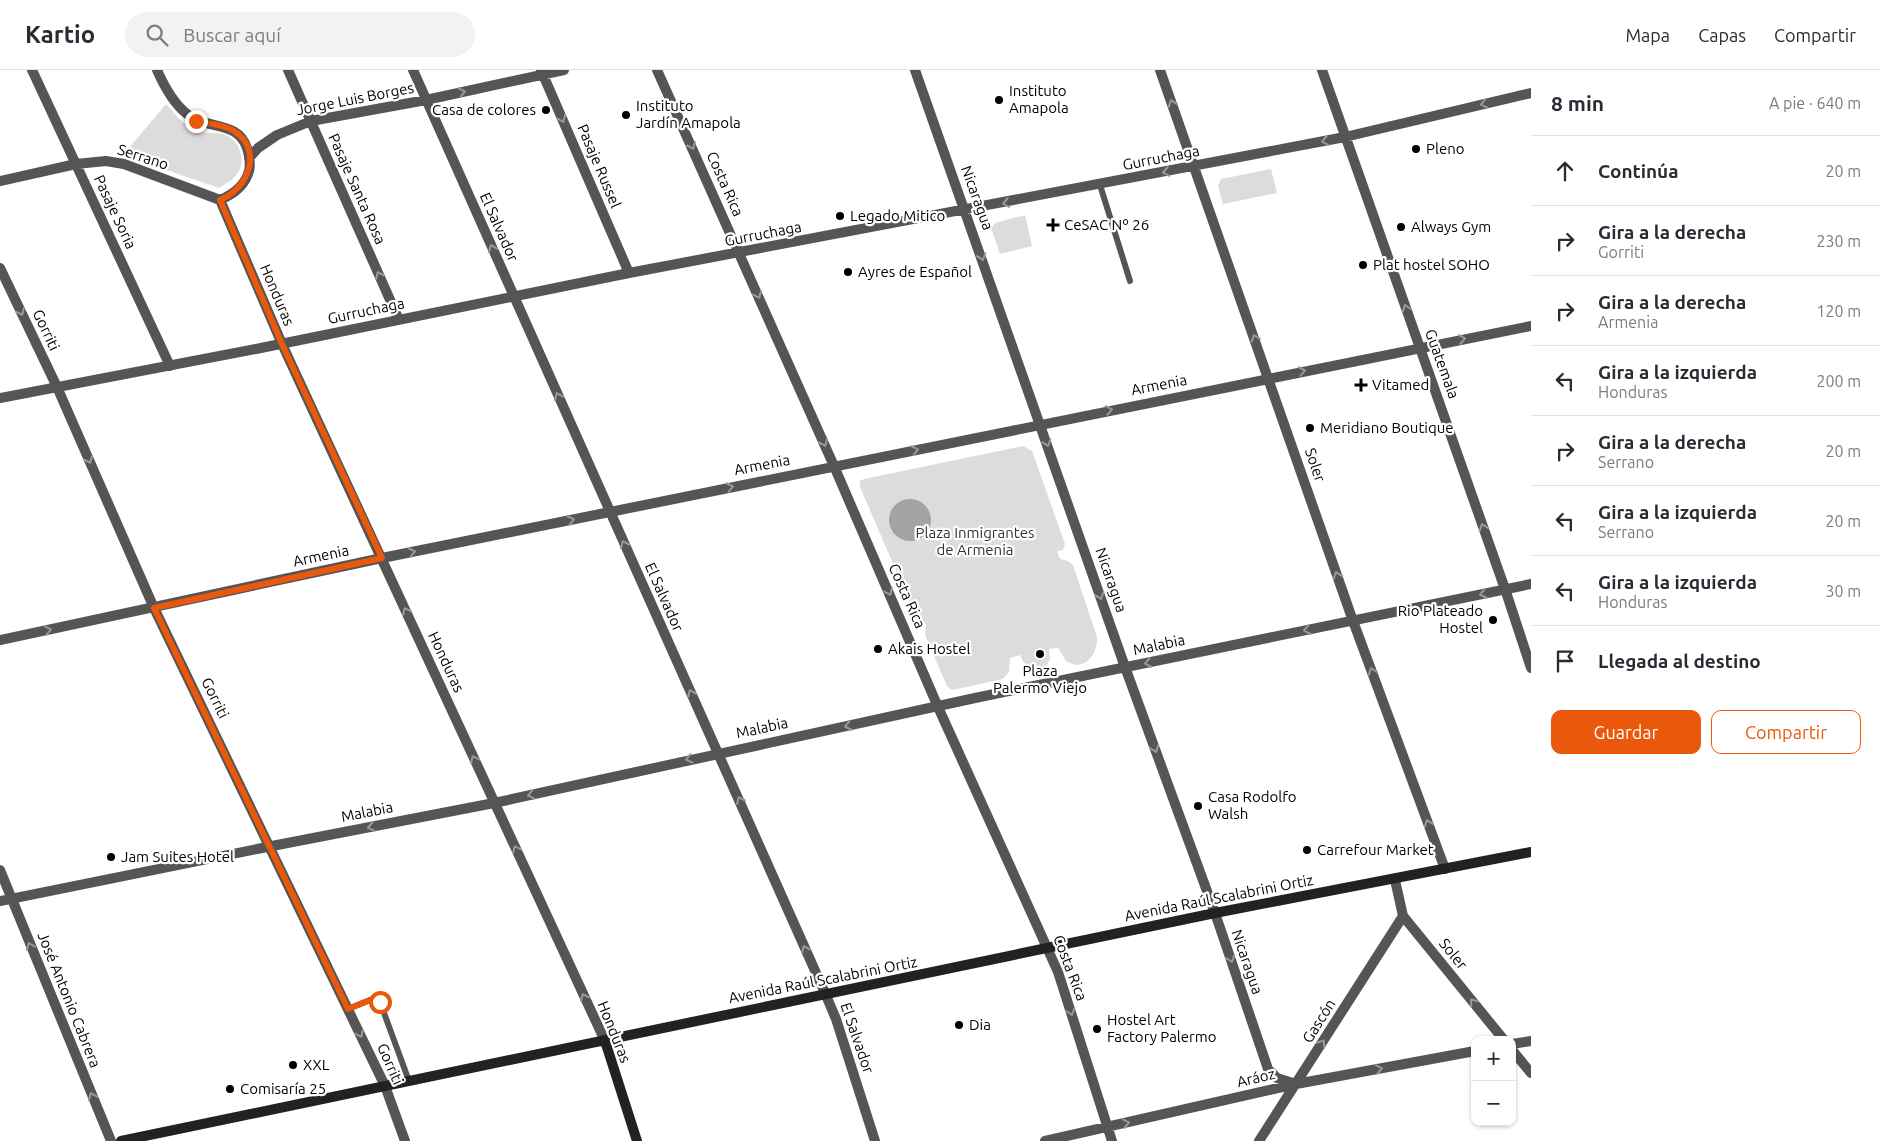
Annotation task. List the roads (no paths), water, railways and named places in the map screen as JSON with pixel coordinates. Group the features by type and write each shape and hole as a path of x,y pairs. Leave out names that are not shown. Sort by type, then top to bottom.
{"main road":[{"name":"Avenida Raúl Scalabrini Ortiz","path":"121,1141 605,1041 825,993 1048,950 1215,913 1395,880 1531,852"},
{"name":"Honduras","path":"605,1041 636,1141"}],"street":[{"name":"Pasaje Soria","path":"32,70 170,366"},
{"path":"157,70 168,90 185,113 196,121 226,126 236,132 242,139 249,158 249,170 239,189 220,200"},
{"name":"Pasaje Santa Rosa","path":"288,70 399,320"},
{"name":"El Salvador","path":"413,70 825,993 836,1019 875,1141"},
{"name":"Jorge Luis Borges","path":"249,158 258,148 278,135 311,121 426,100 542,72 564,70"},
{"name":"Costa Rica","path":"658,70 834,466 938,707 1058,972 1112,1141"},
{"name":"Nicaragua","path":"915,70 966,210 1125,668 1215,913 1268,1070 1277,1078 1296,1084"},
{"name":"Soler","path":"1160,70 1353,620 1445,869"},
{"name":"Guatemala","path":"1322,70 1344,137 1506,589 1531,668"},
{"name":"Pasaje Russel","path":"542,72 629,273"},
{"name":"Gurruchaga","path":"0,398 282,344 629,273 1195,167 1344,137 1531,93"},
{"name":"Serrano","path":"0,181 76,164 106,161 124,164 220,200"},
{"name":"Honduras","path":"220,200 282,344 605,1041"},
{"name":"Gorriti","path":"0,268 57,387 154,608 385,1086 405,1141"},
{"name":"Armenia","path":"0,640 382,558 1531,326"},
{"name":"Malabia","path":"0,902 270,846 494,803 718,753 1531,584"},
{"name":"José Antonio Cabrera","path":"0,870 110,1141"},
{"name":"Soler","path":"1395,880 1403,916 1501,1036"},
{"name":"Gascón","path":"1259,1141 1403,916"},
{"path":"1516,1043 1531,1041"},
{"name":"Aráoz","path":"1045,1141 1296,1084 1471,1052"},
{"path":"1516,1055 1531,1073"}],"lane":[{"path":"1100,185 1130,281"},
{"path":"348,1009 367,999 375,998 380,1002 410,1081"}],"place":[{"name":"Instituto Amapola","path":"999,100"},
{"name":"Casa de colores","path":"546,110"},
{"name":"Instituto Jardín Amapola","path":"626,115"},
{"name":"Pleno","path":"1416,149"},
{"name":"Legado Mitico","path":"840,216"},
{"name":"CeSAC Nº 26","path":"1053,225"},
{"name":"Always Gym","path":"1401,227"},
{"name":"Plat hostel SOHO","path":"1363,265"},
{"name":"Ayres de Español","path":"848,272"},
{"name":"Vitamed","path":"1361,385"},
{"name":"Meridiano Boutique","path":"1310,428"},
{"name":"Rio Plateado Hostel","path":"1493,620"},
{"name":"Akais Hostel","path":"878,649"},
{"name":"Plaza Palermo Viejo","path":"1040,654"},
{"name":"Casa Rodolfo Walsh","path":"1198,806"},
{"name":"Carrefour Market","path":"1307,850"},
{"name":"Jam Suites Hotel","path":"111,857"},
{"name":"Dia","path":"959,1025"},
{"name":"Hostel Art Factory Palermo","path":"1097,1029"},
{"name":"XXL","path":"293,1065"},
{"name":"Comisaría 25","path":"230,1089"}],"park label":[{"name":"Plaza Inmigrantes de Armenia","path":"975,542"}]}
